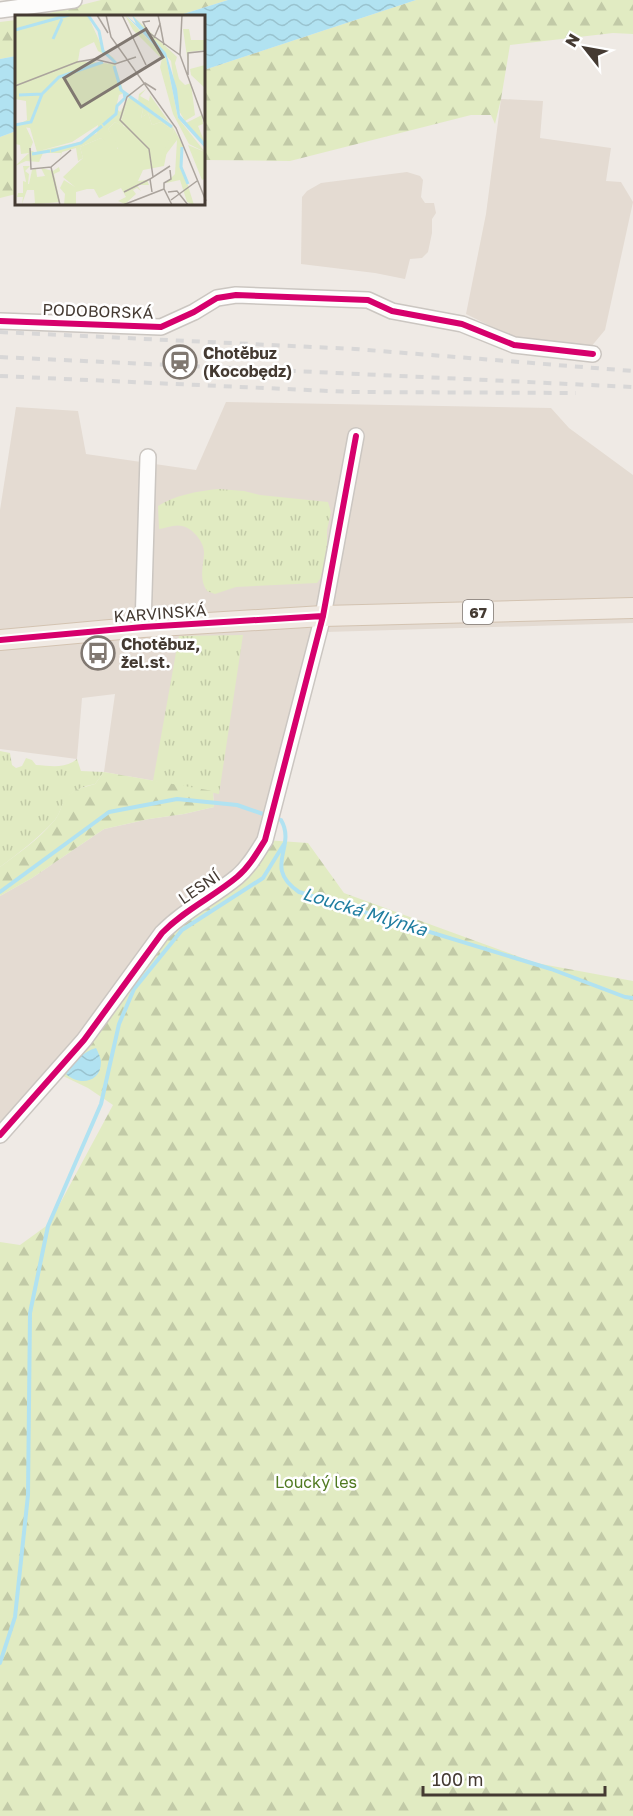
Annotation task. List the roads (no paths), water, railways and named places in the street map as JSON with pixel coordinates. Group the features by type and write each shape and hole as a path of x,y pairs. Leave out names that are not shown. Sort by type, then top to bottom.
{"main road":[{"name":"KARVINSKÁ","path":"0,640 143,627 323,616 633,608"}],"street":[{"path":"0,10 74,0"},
{"name":"PODOBORSKÁ","path":"0,321 161,327 194,312 217,298 236,295 368,300 392,311 462,324 514,345 593,354"},
{"name":"LESNÍ","path":"0,1135 84,1040 162,933 176,918 238,877 266,840 323,616 356,436"},
{"path":"143,627 148,457"}],"water":[{"path":"228,0 416,0 206,69 206,15 180,15"},
{"path":"15,56 15,131 0,137 0,59"},
{"path":"96,1048 101,1062 100,1069 93,1078 83,1081 66,1074 79,1058"}],"waterway":[{"name":"Loucká Mlýnka","path":"0,892 109,812 177,799 237,805 269,816"},
{"name":"Loucká Mlýnka","path":"276,818 281,820 285,830 281,865 283,874 288,883 299,892 551,969 633,998"},
{"path":"0,1663 15,1617 28,1495 30,1313 48,1226 101,1104 119,1024 134,989 182,930 263,878 284,844"}],"railway":[{"path":"0,332 355,349 633,371"},
{"path":"0,357 633,387"},
{"path":"0,376 352,392 576,393"}],"place":[{"name":"Chotěbuz (Kocobędz)","path":"180,362"},
{"name":"Chotěbuz, žel.st.","path":"98,653"}],"park label":[{"name":"Loucký les","path":"316,1482"}]}
